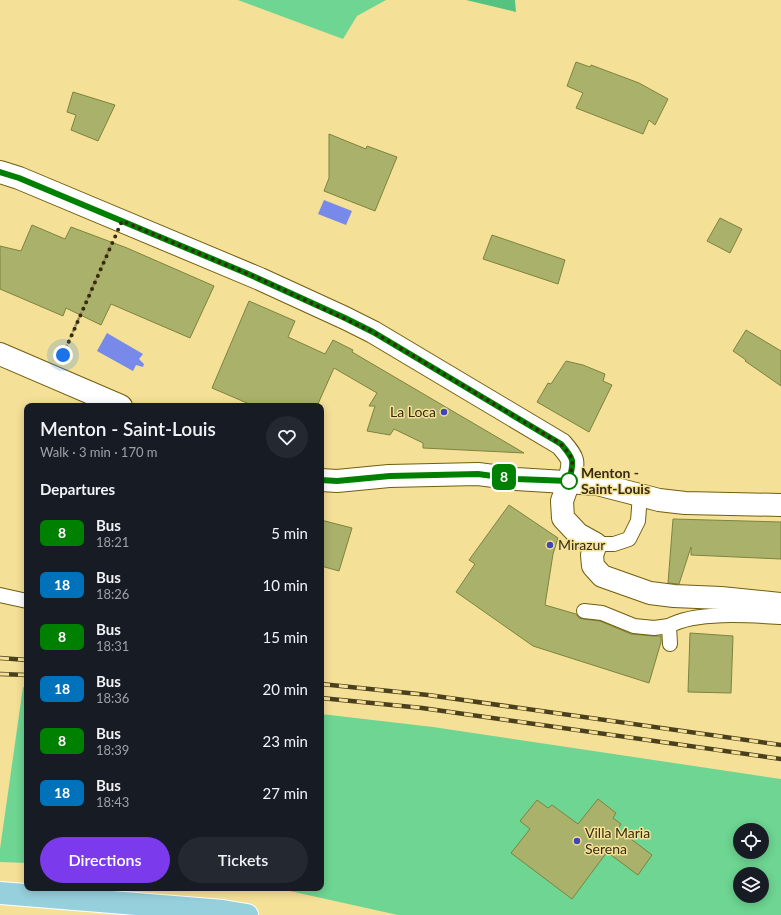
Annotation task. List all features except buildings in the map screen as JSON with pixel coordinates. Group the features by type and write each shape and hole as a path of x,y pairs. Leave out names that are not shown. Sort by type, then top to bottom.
{"main road":[{"path":"0,893 97,908 223,911 247,915"}],"street":[{"path":"0,172 19,178 260,279 345,318 380,336 561,444 571,456 573,466 562,501 563,518 578,534 596,544 592,555 593,566 602,576 650,593 781,604"},
{"path":"0,354 114,403"},
{"path":"324,480 337,481 397,476 478,474 516,479 569,481 597,484 659,500 685,503 781,505"}],"lane":[{"path":"596,544 614,544 629,539 638,521 640,495"},
{"path":"0,595 24,600"},
{"path":"584,611 602,613 634,626 654,628 668,626 677,621 706,616 781,617"},
{"path":"668,626 670,644"}],"path":[{"path":"55,377 67,344 122,221"}],"green space":[{"path":"238,0 386,0 357,16 343,39"},
{"path":"466,0 515,0 516,12"},
{"path":"23,687 24,863 0,862 0,849"},
{"path":"324,714 433,727 781,779 781,915 398,915 290,891 324,891"}],"water":[{"path":"324,200 352,211 346,225 318,214"},
{"path":"107,333 143,354 139,359 144,364 143,367 136,365 133,371 97,351"}],"railway":[{"path":"0,658 24,660"},
{"path":"0,674 24,675"},
{"path":"324,684 428,695 781,745"},
{"path":"324,698 422,708 781,759"}],"bus line":[{"name":"8","path":"0,172 19,178 136,226 260,279 373,332 561,444 571,456 573,466 569,481 516,479 478,474 390,476 337,481 324,480"}],"place":[{"name":"La Loca","path":"444,412"},
{"name":"Menton - Saint-Louis","path":"569,481"},
{"name":"Mirazur","path":"550,545"},
{"name":"Villa Maria Serena","path":"577,841"}],"route":[{"path":"63,355 122,221 260,279 373,332 561,444 571,456 573,466 569,481"}]}
